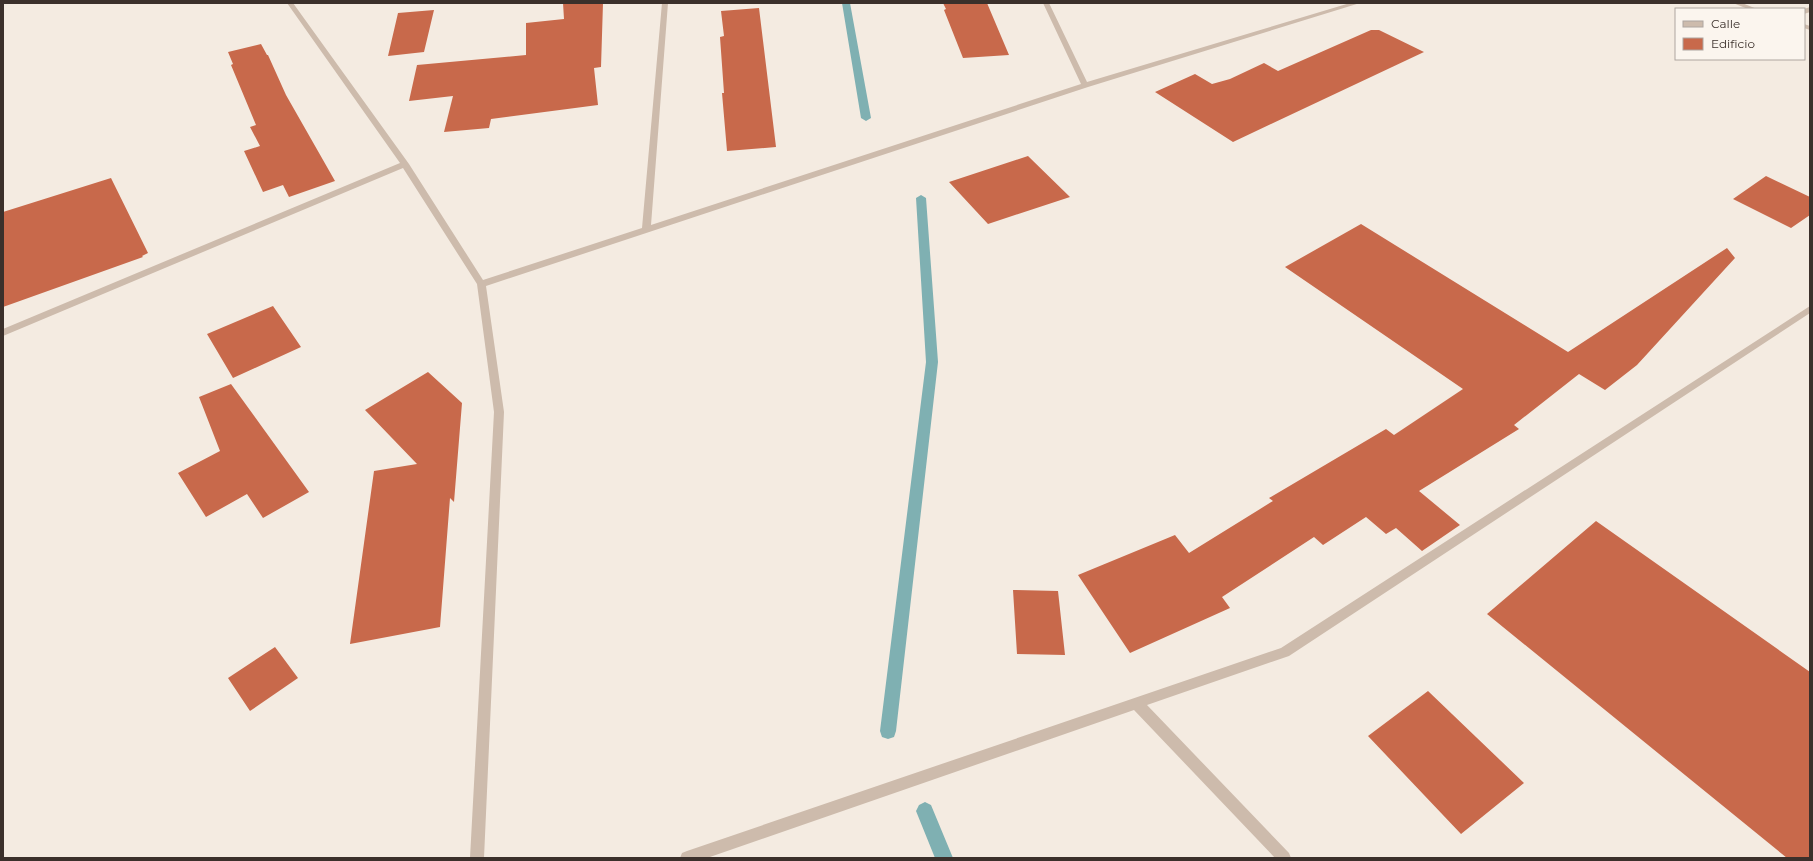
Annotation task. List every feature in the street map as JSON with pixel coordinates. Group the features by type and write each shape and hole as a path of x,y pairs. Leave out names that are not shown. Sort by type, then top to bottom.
{"street":[{"path":"290,3 405,164 481,284 499,412 476,858"},
{"path":"646,230 664,3"},
{"path":"1046,3 1085,85"},
{"path":"481,284 1085,85 1357,3"},
{"path":"1736,3 1751,8"},
{"path":"3,334 405,164"},
{"path":"687,858 1284,652 1810,309"},
{"path":"1136,703 1284,858"}],"building":[{"path":"563,3 603,3 601,67 594,68 598,105 491,119 489,128 444,132 453,96 409,101 417,65 526,55 526,23 564,19"},
{"path":"943,3 987,3 1009,55 963,58 944,10 946,9"},
{"path":"759,8 776,147 727,151 722,93 724,93 720,37 724,36 721,11"},
{"path":"434,10 424,52 388,56 398,13"},
{"path":"1371,30 1379,30 1424,52 1233,142 1155,92 1195,74 1212,84 1230,79 1264,63 1278,71"},
{"path":"261,44 268,55 286,95 335,181 289,197 283,185 263,192 244,151 260,146 250,127 256,125 231,65 233,64 228,52"},
{"path":"1028,156 1070,197 988,224 949,182"},
{"path":"1766,176 1810,197 1810,215 1791,228 1733,199"},
{"path":"111,178 148,253 142,256 143,257 3,307 3,212"},
{"path":"1361,224 1568,352 1727,248 1735,258 1637,365 1605,390 1579,374 1514,425 1519,429 1419,491 1460,525 1422,551 1396,528 1386,534 1366,517 1323,545 1314,537 1222,597 1230,608 1130,653 1078,575 1175,535 1189,553 1273,501 1269,498 1386,429 1394,435 1463,389 1285,267"},
{"path":"273,306 301,347 233,378 207,334"},
{"path":"428,372 462,403 454,502 450,498 440,627 350,644 374,471 417,464 365,410"},
{"path":"231,384 309,492 263,518 247,494 206,517 178,473 220,451 199,397"},
{"path":"1596,521 1810,672 1810,858 1787,858 1487,614"},
{"path":"1013,590 1058,591 1065,655 1017,654"},
{"path":"275,647 298,678 250,711 228,678"},
{"path":"1428,691 1524,783 1461,834 1368,736"}],"waterway":[{"path":"846,3 866,118"},
{"path":"888,731 932,362 921,198"},
{"path":"925,811 944,858"}]}
